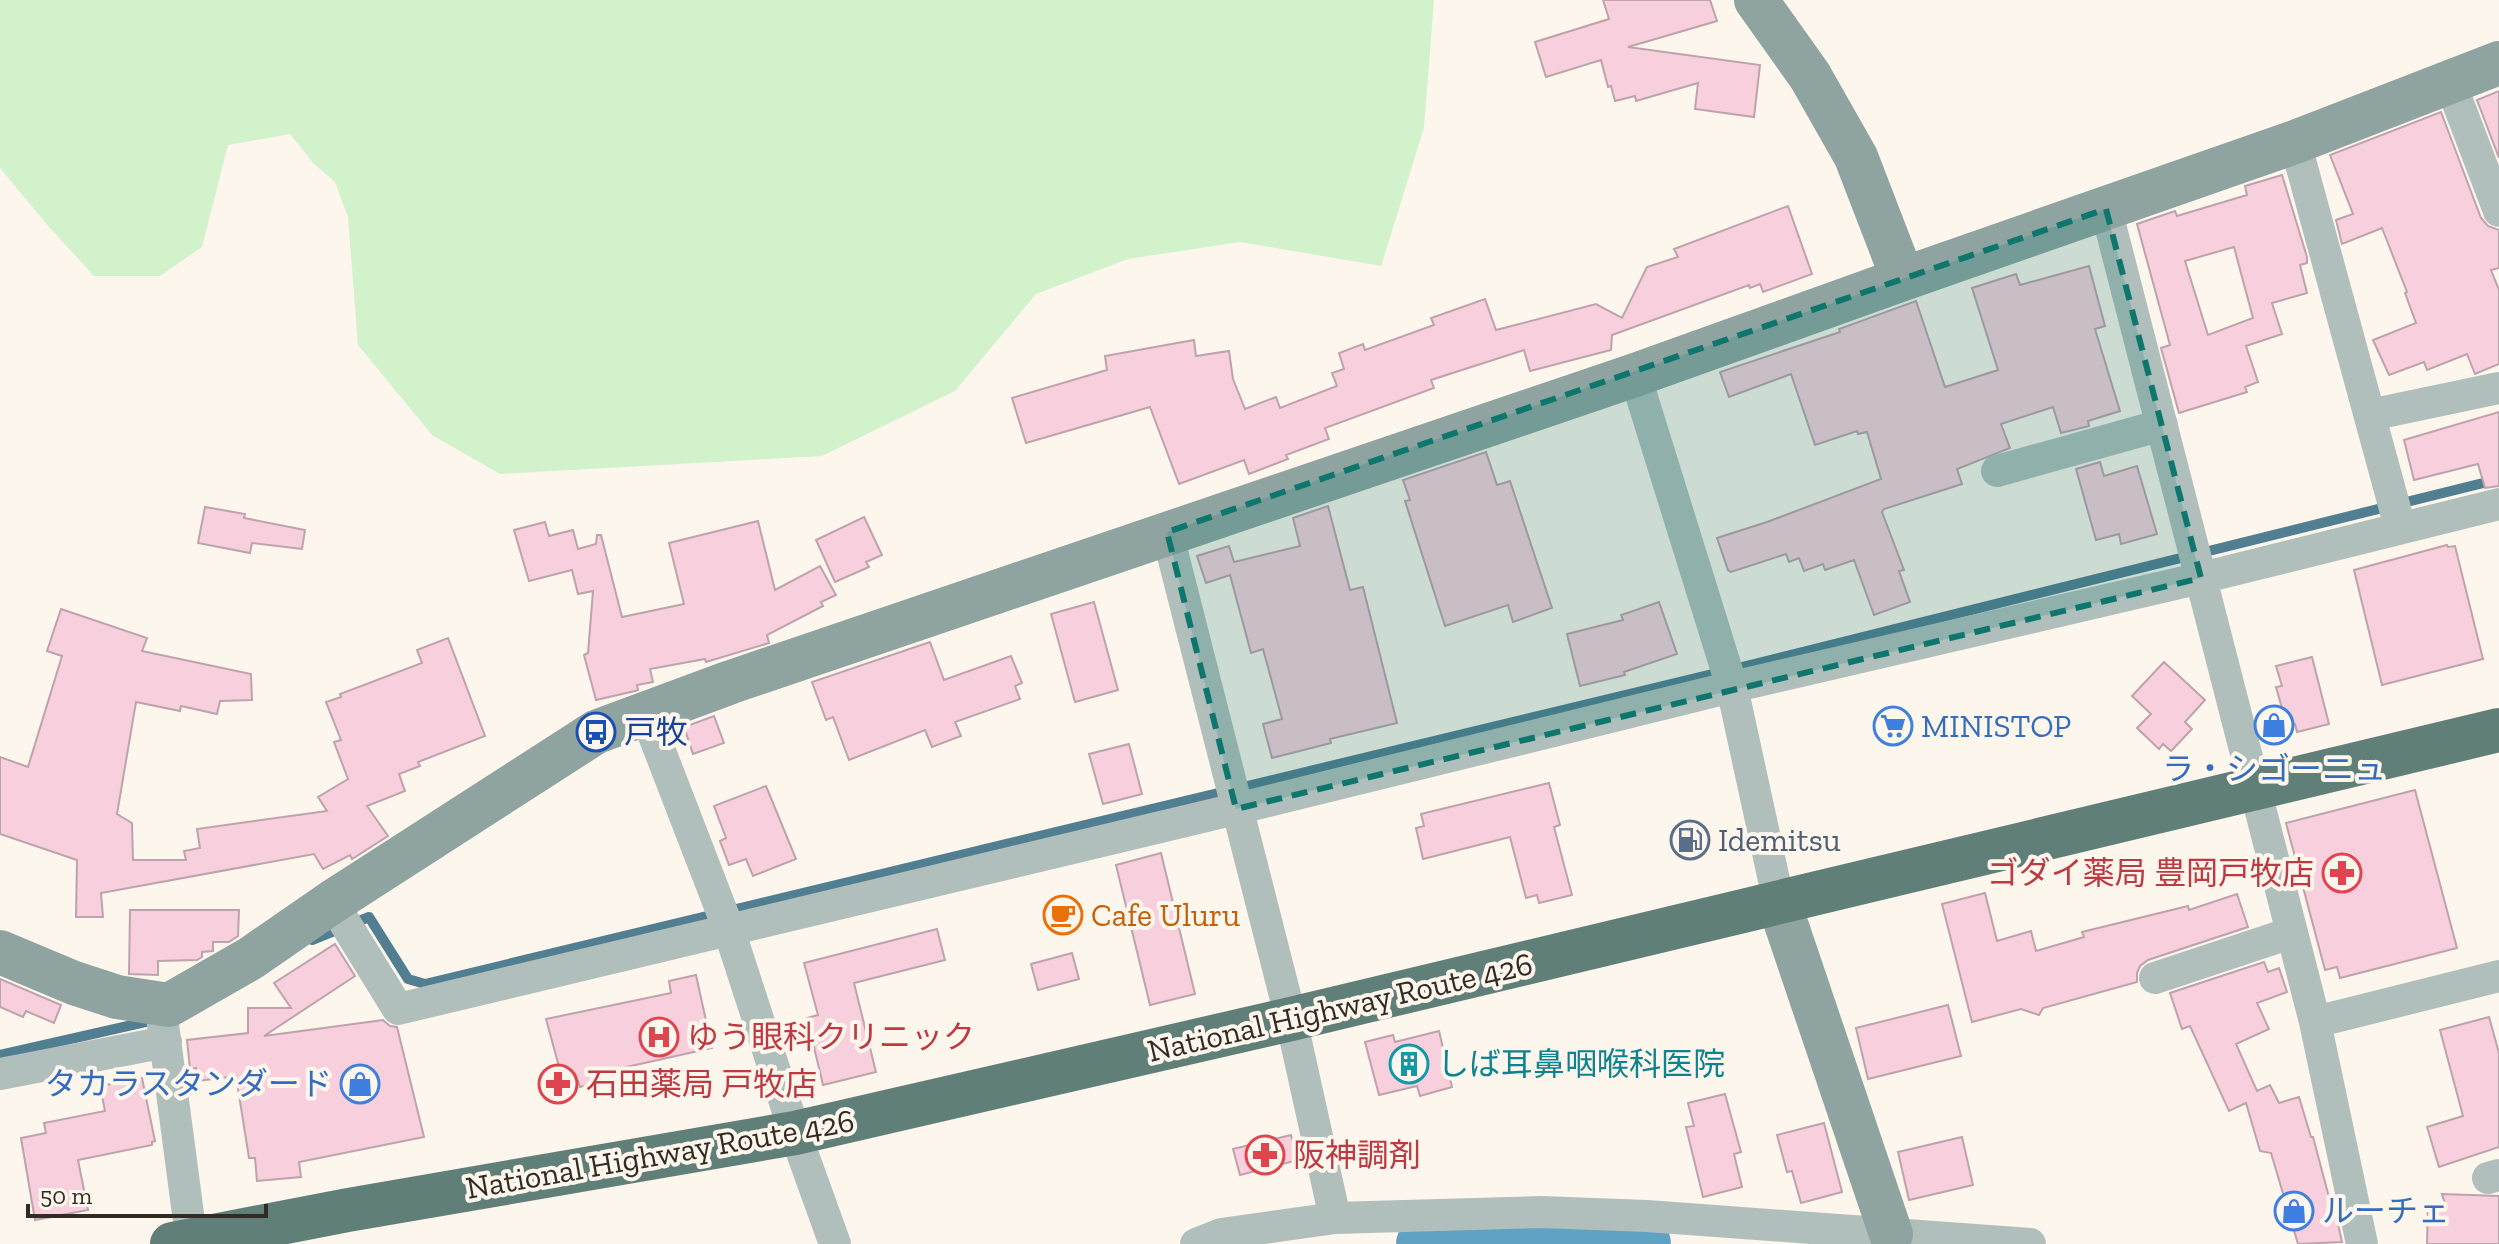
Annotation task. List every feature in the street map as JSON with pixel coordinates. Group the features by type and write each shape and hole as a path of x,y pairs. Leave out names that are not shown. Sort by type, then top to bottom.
{"highway":[{"name":"National Highway Route 426","path":"185,1243 348,1210 795,1133 1291,1019 2499,730"}],"street":[{"path":"1756,0 1810,76 1856,157 1903,279"},
{"path":"185,1243 163,1022 169,1005 251,958 332,902 596,732 731,682 1167,532 1635,375 2295,142 2499,63"},
{"path":"2450,82 2499,211"},
{"path":"2295,142 2400,527"},
{"path":"2106,209 2315,1022 2362,1244"},
{"path":"1635,375 1732,687 1779,903 1890,1239"},
{"path":"2370,415 2499,388"},
{"path":"1997,471 2162,425"},
{"path":"332,902 398,1009 2499,504"},
{"path":"1167,532 1291,1019 1335,1218"},
{"path":"646,715 729,930 835,1244"},
{"path":"2155,978 2291,933"},
{"path":"0,952 117,997 163,1022"},
{"path":"2315,1022 2499,976"},
{"path":"0,1074 163,1022"},
{"path":"1196,1244 1221,1234 1335,1218 1541,1212 1647,1216 1890,1239 2030,1244"}],"highlighted area":[{"path":"2106,209 2201,578 1236,809 1167,532"}],"green space":[{"path":"0,0 1434,0 1424,128 1381,266 1240,242 1128,259 1036,294 955,391 822,456 500,474 432,435 358,345 348,217 335,182 314,164 290,134 228,145 202,247 160,276 94,276 0,168"}],"building":[{"path":"1603,0 1710,0 1717,21 1628,47 1760,65 1754,117 1695,109 1698,83 1636,101 1635,96 1615,101 1601,60 1546,77 1535,42 1609,19"},
{"path":"2499,91 2499,158 2477,100"},
{"path":"2441,112 2481,218 2488,226 2499,230 2499,268 2491,270 2499,290 2499,364 2475,374 2467,354 2427,370 2424,362 2389,375 2373,340 2416,323 2382,228 2342,244 2336,220 2353,214 2330,155"},
{"path":"2282,175 2307,257 2307,263 2300,265 2307,293 2272,303 2282,334 2246,346 2258,382 2245,387 2247,392 2179,413 2161,348 2170,345 2137,224 2175,211 2177,216 2247,195 2245,186","holes":["2234,247 2253,318 2208,335 2185,261"]},
{"path":"1788,206 1812,274 1763,292 1760,284 1750,288 1749,285 1612,335 1611,350 1530,371 1524,350 1431,380 1434,388 1325,428 1329,439 1286,455 1288,459 1249,474 1244,460 1179,484 1150,407 1026,443 1012,398 1107,370 1105,356 1194,340 1196,356 1229,351 1233,379 1245,409 1276,397 1280,408 1337,386 1332,373 1344,369 1339,353 1363,344 1365,350 1434,325 1431,318 1485,299 1496,330 1596,304 1622,318 1647,267 1678,257 1674,249"},
{"path":"2089,266 2105,326 2095,329 2120,411 2088,421 2089,426 2061,433 2053,407 2001,424 2010,448 1957,469 1962,484 1884,509 1882,512 1904,570 1899,571 1910,602 1874,615 1854,560 1825,570 1823,564 1804,571 1799,558 1789,562 1786,554 1731,572 1728,570 1717,538 1881,479 1867,432 1858,434 1857,431 1815,445 1791,374 1729,397 1720,372 1840,332 1839,329 1916,301 1945,387 1998,370 1972,288 2016,274 2020,285"},
{"path":"2499,412 2499,486 2485,488 2478,464 2414,480 2404,440"},
{"path":"1486,452 1497,485 1510,481 1552,608 1513,622 1508,605 1445,626 1405,501 1410,500 1403,480"},
{"path":"2100,462 2104,476 2137,466 2157,534 2121,544 2119,534 2096,540 2076,469"},
{"path":"1328,506 1350,590 1363,587 1397,723 1330,739 1331,743 1272,758 1263,724 1282,719 1263,649 1251,653 1230,575 1206,583 1197,556 1229,546 1234,562 1300,546 1293,518"},
{"path":"205,507 305,530 302,549 252,543 250,553 198,543"},
{"path":"864,517 882,555 866,562 869,567 835,582 816,540"},
{"path":"758,521 775,590 820,566 836,595 821,602 823,606 767,635 769,643 706,662 705,659 650,669 653,682 637,685 638,690 635,691 596,700 584,655 588,653 593,591 578,594 572,570 529,581 514,530 545,522 549,536 573,530 578,549 596,544 597,535 601,535 622,617 684,604 669,543"},
{"path":"2447,545 2455,546 2483,659 2382,685 2354,570"},
{"path":"1094,602 1118,690 1075,702 1051,614"},
{"path":"1659,602 1677,654 1624,672 1625,675 1580,686 1567,634 1623,620 1621,615"},
{"path":"61,609 147,638 142,651 251,674 252,700 220,701 217,714 181,706 180,711 136,702 117,814 132,823 133,860 186,860 184,851 200,848 197,829 327,811 318,797 348,779 334,742 341,740 326,702 422,663 417,650 448,638 485,736 418,762 420,766 399,774 405,791 367,806 388,836 352,859 350,855 323,869 314,854 101,893 103,917 76,917 77,860 0,834 0,757 28,767 62,656 47,651"},
{"path":"930,642 944,680 1011,656 1022,683 1015,686 1020,699 955,722 961,736 932,747 925,730 849,760 833,717 826,720 812,682"},
{"path":"2312,657 2329,724 2297,732 2295,724 2287,726 2276,687 2282,686 2276,666"},
{"path":"2164,662 2205,700 2185,722 2192,729 2171,751 2163,744 2159,749 2137,728 2151,714 2132,696"},
{"path":"714,716 724,743 693,754 684,727"},
{"path":"1129,744 1142,794 1103,804 1089,754"},
{"path":"1549,783 1560,825 1554,827 1572,895 1539,903 1537,895 1526,898 1510,837 1423,859 1416,828 1424,826 1421,814"},
{"path":"766,786 796,859 753,876 746,859 729,865 720,841 726,838 714,806"},
{"path":"2415,790 2457,948 2340,978 2337,967 2325,970 2286,823"},
{"path":"1161,853 1195,994 1150,1005 1116,865"},
{"path":"1985,893 1997,941 2031,931 2036,951 2084,937 2082,932 2188,906 2189,910 2237,894 2248,927 2148,960 2140,966 2137,982 2043,1008 2039,1015 2021,1009 1972,1022 1942,904"},
{"path":"130,910 239,910 238,936 229,942 213,942 213,951 202,952 202,957 197,960 158,961 158,975 129,974"},
{"path":"937,929 945,960 854,983 876,1072 823,1085 807,1018 818,1015 804,963"},
{"path":"335,944 355,976 264,1036 383,1020 397,1027 424,1137 299,1162 301,1177 257,1181 255,1158 249,1158 236,1076 198,1081 196,1068 190,1069 187,1040 248,1033 248,1008 291,1008 274,983"},
{"path":"1072,953 1079,979 1038,990 1031,964"},
{"path":"2264,962 2268,972 2279,968 2287,992 2257,1003 2269,1029 2236,1044 2257,1091 2270,1085 2279,1103 2299,1097 2342,1242 2298,1244 2271,1153 2260,1151 2246,1103 2229,1111 2190,1026 2182,1029 2170,993"},
{"path":"696,975 712,1048 604,1072 606,1080 580,1087 578,1081 564,1085 546,1019 671,993 669,981"},
{"path":"0,979 61,1005 54,1023 26,1011 23,1017 0,1007"},
{"path":"1948,1005 1961,1056 1868,1079 1856,1028"},
{"path":"2489,1017 2499,1053 2499,1147 2439,1167 2427,1127 2463,1116 2440,1030"},
{"name":"しば耳鼻咽喉科医院","path":"1439,1031 1452,1087 1420,1096 1417,1086 1379,1095 1365,1042 1393,1035 1395,1042"},
{"path":"142,1078 155,1141 152,1145 78,1160 88,1210 35,1220 21,1138 46,1133 44,1123 105,1111 100,1086"},
{"path":"1725,1094 1741,1152 1734,1154 1742,1187 1703,1197 1686,1127 1694,1126 1688,1103"},
{"path":"1824,1123 1842,1192 1801,1203 1792,1171 1787,1172 1777,1135"},
{"name":"阪神調剤","path":"1291,1135 1298,1160 1240,1175 1233,1149"},
{"path":"1962,1137 1973,1185 1909,1200 1898,1152"},
{"path":"2442,1194 2499,1196 2499,1244 2427,1244 2428,1203 2445,1204"}],"waterway":[{"path":"312,940 369,917 408,979 425,984 1754,664 2499,479"},
{"path":"0,1055 154,1020"},
{"path":"1425,1244 1500,1234 1642,1244"}],"place":[{"name":"ラ・シゴーニュ","path":"2274,725"},
{"name":"MINISTOP","path":"1893,726"},
{"name":"戸牧","path":"596,732"},
{"name":"Idemitsu","path":"1690,840"},
{"name":"ゴダイ薬局 豊岡戸牧店","path":"2342,873"},
{"name":"Cafe Uluru","path":"1063,915"},
{"name":"ゆう眼科クリニック","path":"659,1037"},
{"name":"しば耳鼻咽喉科医院","path":"1409,1064"},
{"name":"タカラスタンダード","path":"360,1084"},
{"name":"石田薬局 戸牧店","path":"558,1084"},
{"name":"阪神調剤","path":"1265,1155"},
{"name":"ルーチェ","path":"2294,1211"}]}
